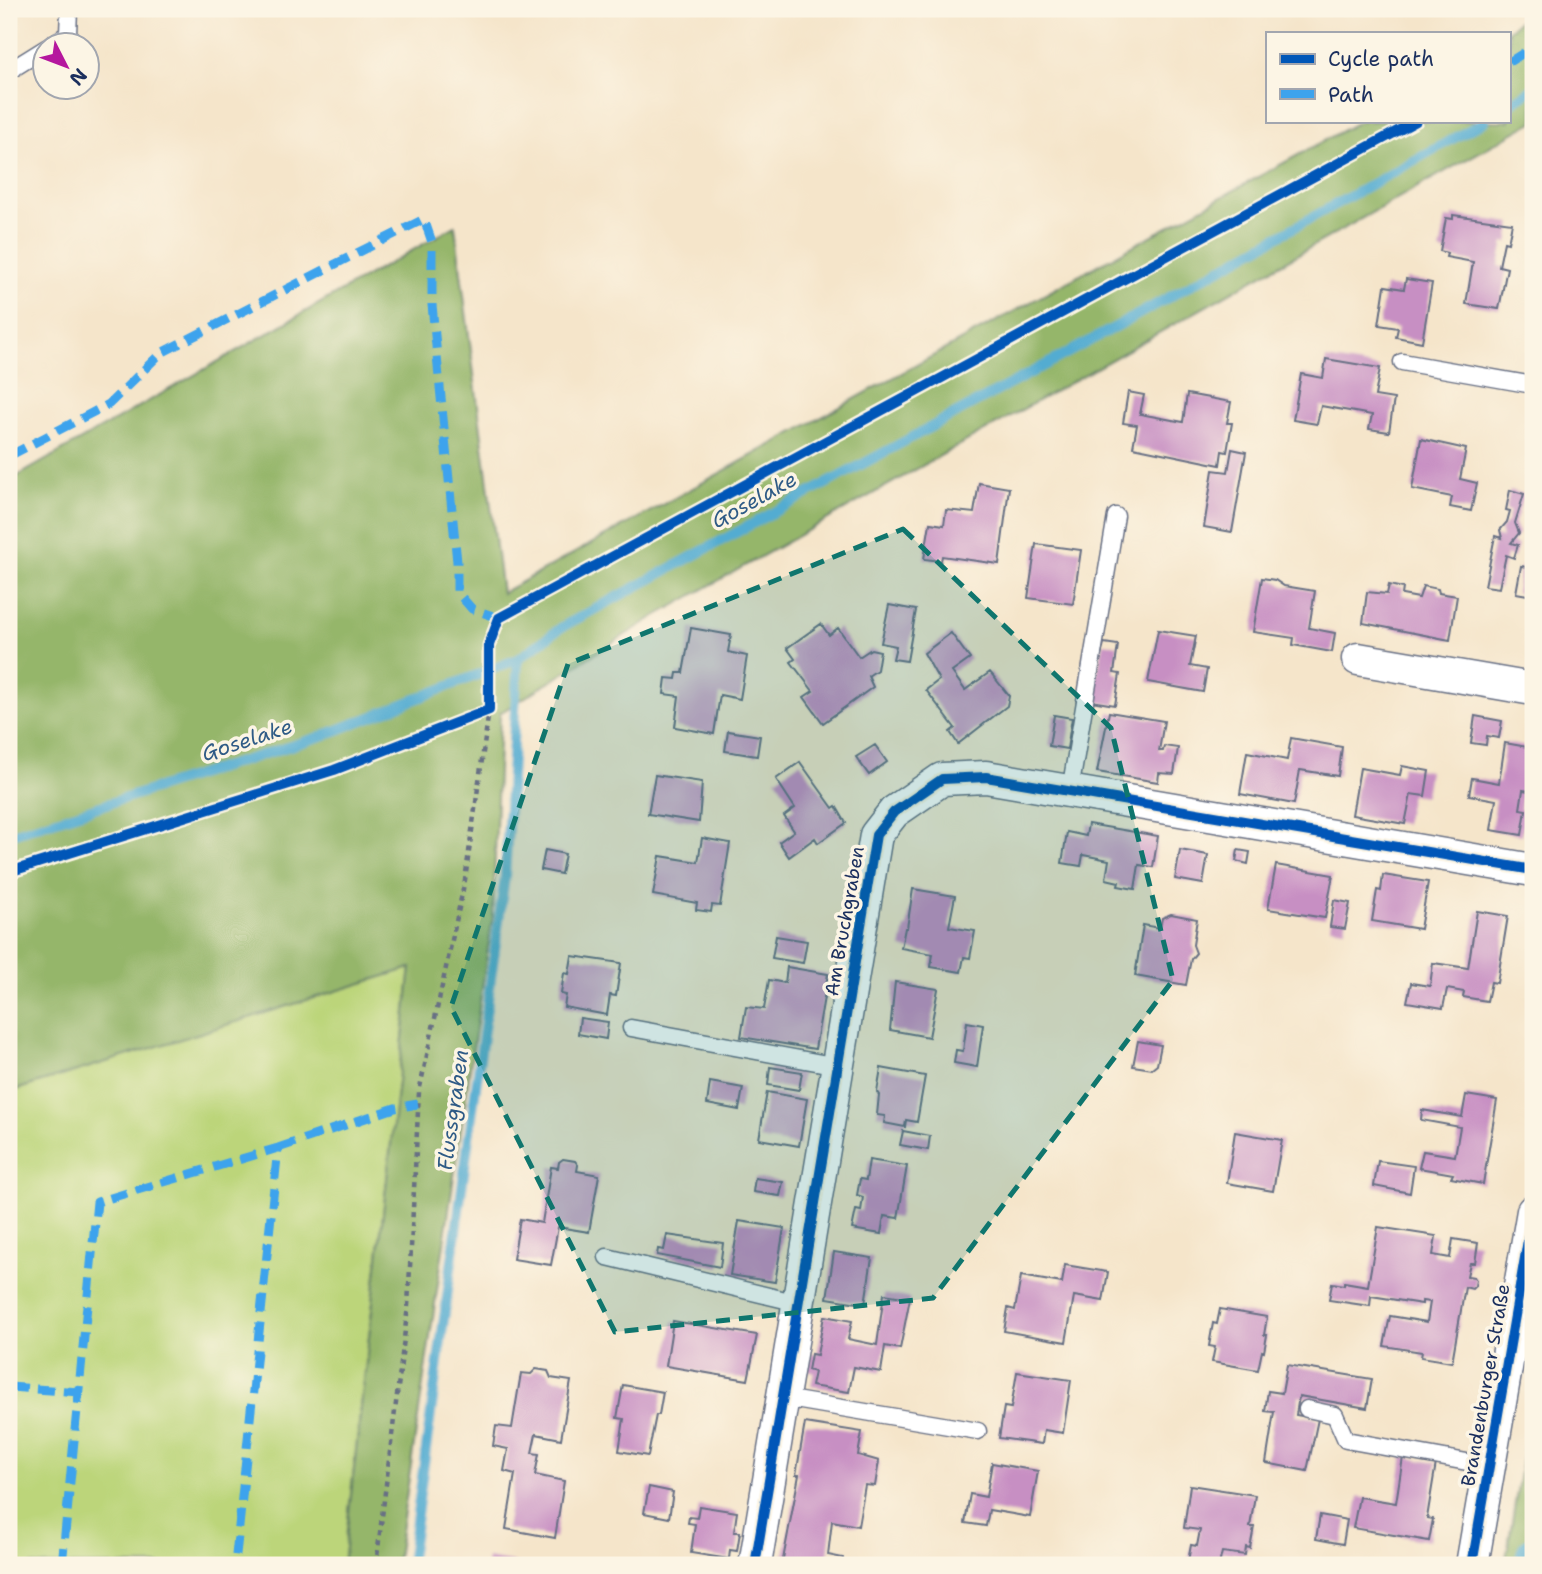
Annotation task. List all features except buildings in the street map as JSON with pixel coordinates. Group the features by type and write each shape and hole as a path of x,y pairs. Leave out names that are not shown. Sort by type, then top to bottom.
{"street":[{"path":"1358,659 1533,690"},
{"name":"Am Bruchgraben","path":"755,1565 876,835 894,813 943,779 986,776 1533,870"},
{"name":"Brandenburger Straße","path":"1472,1565 1533,1211"}],"lane":[{"path":"68,32 69,9"},
{"path":"9,71 32,57"},
{"path":"1402,362 1533,385"},
{"path":"1070,791 1116,516"},
{"path":"631,1028 838,1066"},
{"path":"607,1257 798,1303"},
{"path":"783,1398 978,1431"},
{"path":"1307,1409 1335,1415 1346,1440 1489,1466"}],"path":[{"path":"376,1565 408,1306 419,1093 465,880 489,710"}],"highlighted area":[{"path":"903,529 1111,728 1173,980 933,1298 615,1332 451,1007 568,664"}],"green space":[{"path":"1533,9 1533,122 654,617 500,713 493,915 396,1565 343,1565 411,968 9,1092 9,481 455,226 502,593 1358,122 1510,122 1510,32 1506,32"},
{"path":"411,967 343,1565 9,1565 9,1092"},
{"path":"1533,1392 1533,1565 1505,1565"}],"waterway":[{"name":"Goselake","path":"1510,104 1533,89"},
{"name":"Goselake","path":"9,835 322,736 518,659 562,627 1121,324 1483,122"},
{"name":"Flussgraben","path":"410,1565 505,876 518,659"},
{"path":"1531,1565 1533,1553"}],"marked path":[{"path":"1510,61 1533,47"},
{"path":"9,456 109,404 161,353 424,219 432,242 432,305 457,562 457,592 472,609 499,618"},
{"path":"278,1148 395,1108 418,1104"},
{"path":"62,1565 97,1202 278,1148 235,1565"},
{"path":"9,1387 79,1392"}],"cycle path":[{"path":"9,872 334,770 489,710 489,645 499,618 1414,122"},
{"path":"755,1565 876,835 894,812 942,779 986,777 1533,870"},
{"path":"1472,1565 1533,1211"}]}
